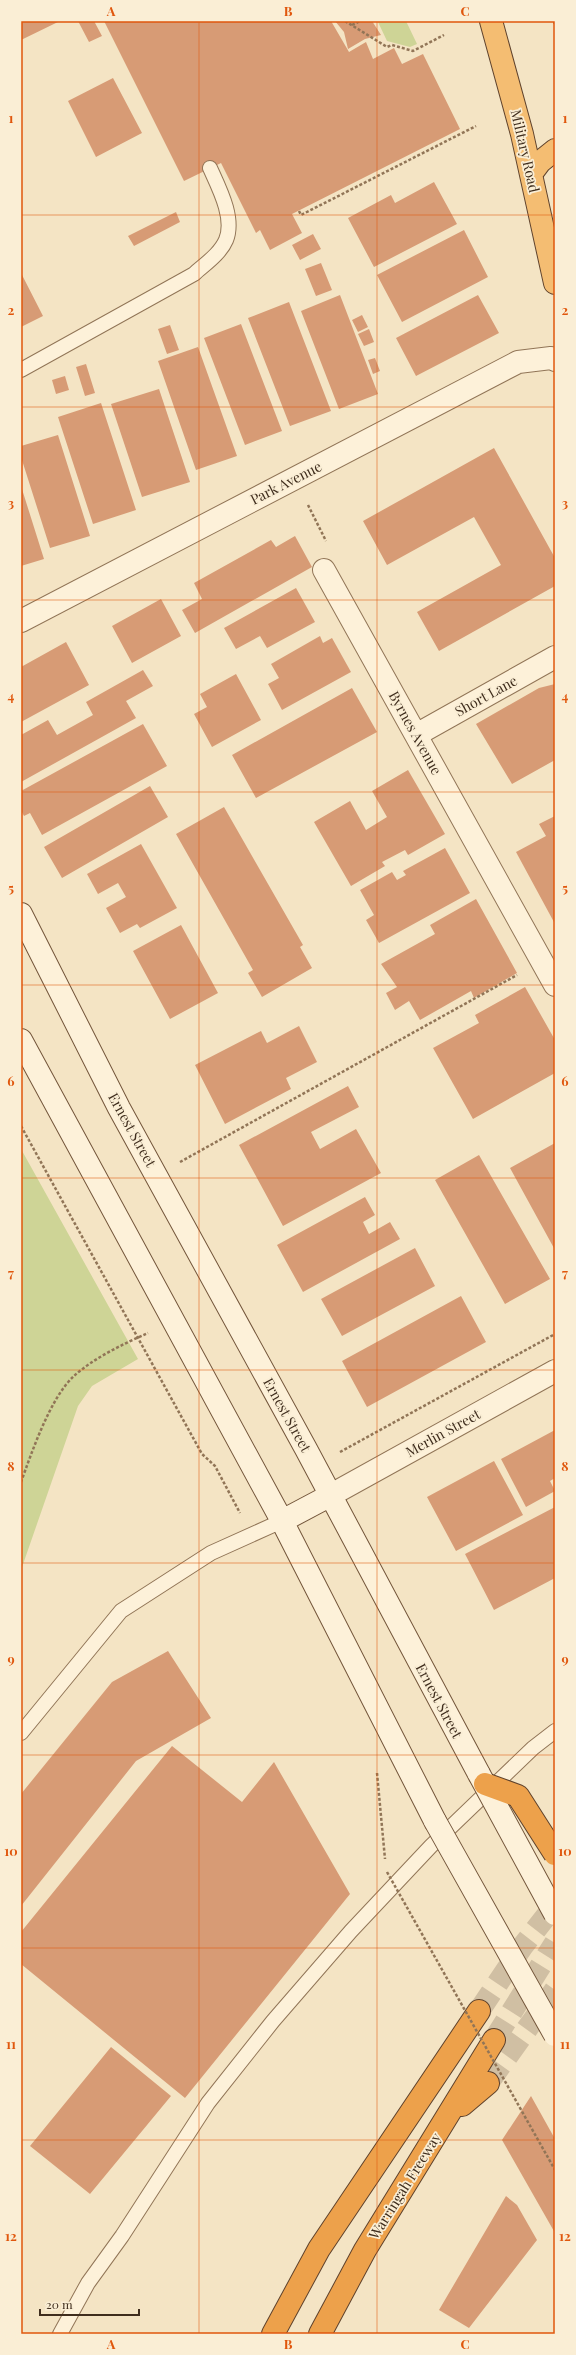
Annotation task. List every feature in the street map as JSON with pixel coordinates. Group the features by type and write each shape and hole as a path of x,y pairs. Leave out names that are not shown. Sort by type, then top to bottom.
{"highway":[{"name":"Military Road","path":"492,21 531,174 555,283"},
{"path":"531,174 540,162 555,150"},
{"path":"482,1779 518,1796 555,1854"},
{"path":"273,2334 320,2249 479,2012"},
{"name":"Warringah Freeway","path":"320,2334 365,2250 494,2040"},
{"path":"446,2119 488,2083"}],"main road":[{"name":"Park Avenue","path":"21,621 518,362 551,358 555,360"},
{"name":"Byrnes Avenue","path":"324,570 555,985"},
{"name":"Short Lane","path":"416,735 555,657"},
{"name":"Ernest Street","path":"21,914 96,1064 331,1496 555,1914"},
{"path":"21,948 96,1064"},
{"path":"21,1040 282,1522 435,1820 555,2035"},
{"name":"Merlin Street","path":"282,1522 555,1371"}],"lane":[{"path":"21,370 194,274 216,255 226,240 228,225 222,194 210,168"},
{"path":"21,1733 121,1610 211,1553 282,1522"},
{"path":"60,2334 88,2284 122,2236 208,2104 273,2021 350,1932 431,1846 533,1748 555,1731"}],"path":[{"path":"345,21 387,47 392,45 413,50 444,35"},
{"path":"351,25 360,21"},
{"path":"554,21 555,25"},
{"path":"299,211 301,215 476,126"},
{"path":"295,479 332,554 324,570"},
{"path":"157,1175 542,962"},
{"path":"21,1126 202,1454 215,1466 236,1507 253,1534"},
{"path":"21,1482 33,1450 60,1393 74,1376 137,1338 148,1333"},
{"path":"369,1437 555,1334"},
{"path":"377,1768 387,1872 555,2170"}],"green space":[{"path":"406,21 417,44 410,47 387,41 378,22"},
{"path":"21,1149 138,1359 92,1386 78,1406 21,1570"}],"building":[{"path":"21,21 60,21 21,40"},
{"path":"78,21 94,21 102,36 89,42"},
{"path":"104,21 331,21 349,52 366,42 373,59 394,48 402,64 423,54 460,129 292,214 302,233 270,250 260,230 256,233 221,163 184,181"},
{"path":"335,21 372,21 381,35 365,39 348,49 344,32"},
{"path":"113,78 142,133 96,157 68,101"},
{"path":"434,182 457,224 374,267 348,218 391,195 395,203"},
{"path":"176,212 180,222 134,246 128,236"},
{"path":"464,230 488,277 402,322 377,275"},
{"path":"313,234 321,249 300,260 292,245"},
{"path":"321,263 332,290 316,296 305,269"},
{"path":"21,273 43,316 21,327"},
{"path":"340,295 378,394 339,409 301,311"},
{"path":"478,295 499,333 416,376 396,338"},
{"path":"289,302 331,411 290,426 248,318"},
{"path":"362,315 368,327 358,332 352,320"},
{"path":"241,324 282,431 245,445 204,338"},
{"path":"170,325 179,350 167,354 158,329"},
{"path":"369,329 374,342 364,346 358,334"},
{"path":"198,347 237,456 196,470 158,361"},
{"path":"375,358 380,371 373,374 368,360"},
{"path":"86,364 95,393 85,396 76,367"},
{"path":"65,376 69,390 56,394 52,380"},
{"path":"159,389 190,482 142,497 111,404"},
{"path":"101,403 136,510 93,524 58,417"},
{"path":"58,435 90,536 50,548 21,457 21,446"},
{"path":"494,448 555,558 555,586 439,651 417,612 501,565 474,517 387,565 363,521"},
{"path":"21,486 44,559 21,566"},
{"path":"295,536 312,567 195,633 182,610 202,599 194,583 271,540 276,547"},
{"path":"296,588 315,622 267,648 260,636 236,649 224,628"},
{"path":"161,599 181,636 132,663 112,626"},
{"path":"320,636 323,643 332,638 351,672 282,710 268,684 279,678 271,664"},
{"path":"66,642 89,685 21,722 21,667"},
{"path":"143,670 153,686 126,701 136,718 21,782 21,735 48,720 57,735 93,715 86,702"},
{"path":"236,674 261,720 212,747 194,714 207,707 200,694"},
{"path":"555,684 555,760 512,784 476,724 539,688"},
{"path":"352,688 377,732 256,798 232,755"},
{"path":"143,724 167,766 42,835 30,813 24,816 21,810 21,791"},
{"path":"408,770 445,834 408,855 405,850 382,862 385,866 351,886 314,822 350,801 366,830 387,817 372,791"},
{"path":"150,786 168,817 62,878 44,847"},
{"path":"224,807 303,945 300,947 312,968 262,997 248,973 253,970 176,834"},
{"path":"555,816 555,924 516,852 546,836 539,824"},
{"path":"141,844 177,908 140,928 137,924 120,933 106,908 126,897 118,883 98,894 87,874"},
{"path":"445,848 470,893 379,943 366,920 374,915 360,890 392,872 397,880 406,875 403,871"},
{"path":"476,899 517,973 474,998 471,991 420,1020 409,1001 395,1010 386,993 397,987 381,964 435,934 430,925"},
{"path":"181,925 218,993 170,1019 133,951"},
{"path":"525,987 555,1040 555,1073 473,1119 433,1048 479,1023 475,1015"},
{"path":"299,1026 317,1062 286,1078 291,1089 225,1124 195,1065 261,1031 267,1043"},
{"path":"348,1086 359,1107 311,1132 320,1149 356,1129 381,1173 283,1226 239,1145"},
{"path":"555,1143 555,1250 510,1168"},
{"path":"479,1155 550,1279 505,1304 435,1180"},
{"path":"365,1197 375,1215 363,1222 369,1234 390,1222 400,1239 303,1292 277,1245"},
{"path":"415,1248 435,1286 342,1336 321,1299"},
{"path":"461,1296 486,1342 367,1407 342,1361"},
{"path":"555,1430 555,1478 550,1481 555,1491 526,1507 501,1459"},
{"path":"494,1461 523,1515 456,1551 427,1497"},
{"path":"555,1507 555,1578 494,1610 465,1554"},
{"path":"168,1651 211,1718 136,1761 21,1906 21,1794 112,1682"},
{"path":"172,1746 242,1802 274,1762 350,1894 185,2098 21,1964 21,1932"},
{"path":"111,2047 171,2096 90,2194 30,2146"},
{"path":"531,2096 555,2139 555,2233 502,2140"},
{"path":"506,2196 517,2205 537,2240 469,2328 439,2310"}],"tunnel":[{"path":"479,2011 522,1947 555,1905"},
{"path":"494,2040 555,1943"},
{"path":"488,2083 555,1990"}]}
